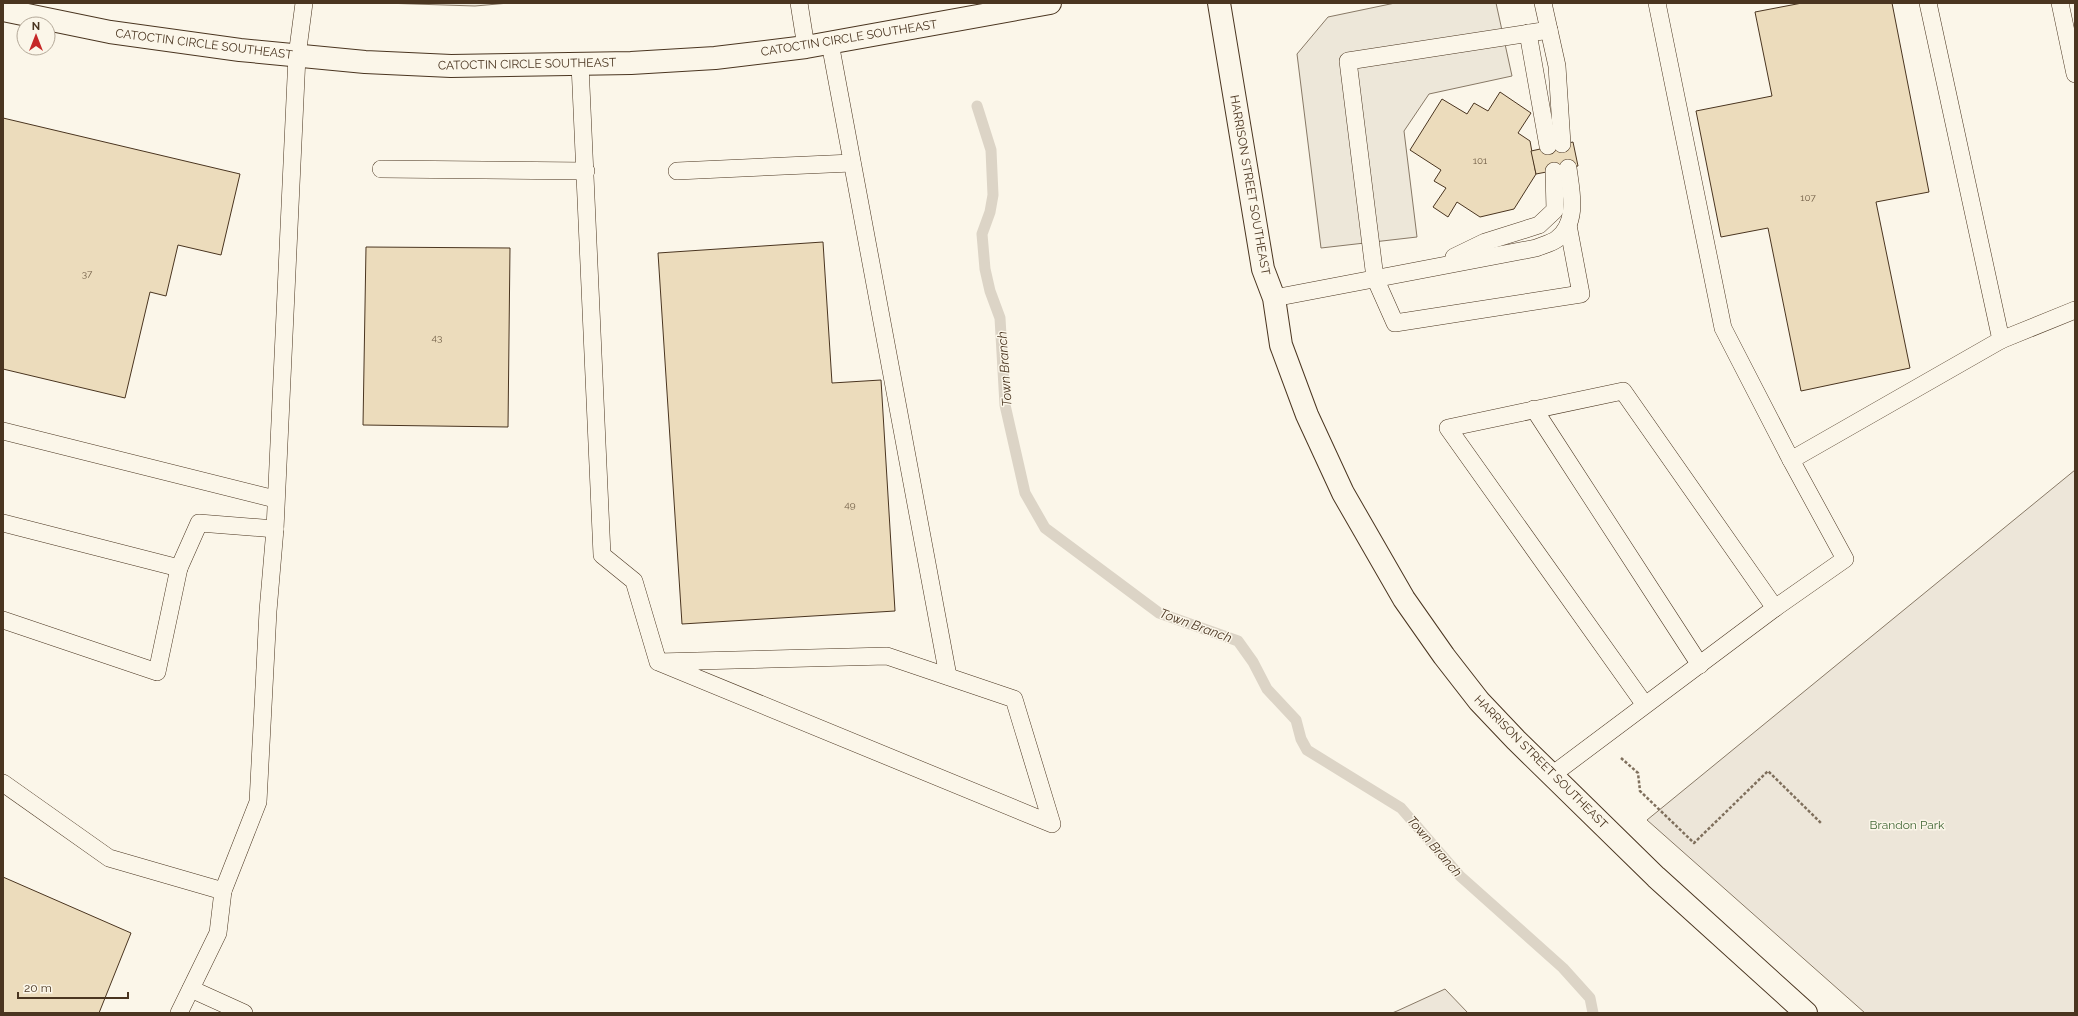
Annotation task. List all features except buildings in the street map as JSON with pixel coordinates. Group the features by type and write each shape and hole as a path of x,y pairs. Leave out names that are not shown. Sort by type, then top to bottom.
{"street":[{"name":"CATOCTIN CIRCLE SOUTHEAST","path":"3,10 110,32 240,50 365,62 451,66 580,64 715,58 806,47 1050,3"},
{"name":"HARRISON STREET SOUTHEAST","path":"1219,3 1263,269 1274,298 1281,345 1307,415 1343,493 1400,592 1444,656 1479,701 1552,775 1656,876 1806,1013"}],"lane":[{"path":"179,1013 218,934 223,891 258,802 268,611 275,530 275,500 297,56 304,3"},
{"path":"799,3 806,47"},
{"path":"1528,33 1555,145 1557,66 1543,3"},
{"path":"1552,775 1775,608 1845,560 1791,460 1723,328 1657,3"},
{"path":"1928,3 2001,340"},
{"path":"2060,3 2075,74"},
{"path":"1430,268 1485,242 1539,225 1555,210 1561,169 1573,203 1568,225 1581,294 1395,323 1375,278 1348,61 1549,30"},
{"path":"830,43 948,676"},
{"path":"580,64 586,171 602,555 634,582 658,662"},
{"path":"676,171 852,163"},
{"path":"381,169 586,171"},
{"path":"1274,298 1536,248 1557,239 1568,225"},
{"path":"1791,460 2001,340 2075,310"},
{"path":"1645,705 1448,428 1623,390 1775,608"},
{"path":"1534,410 1700,665"},
{"path":"3,431 275,500"},
{"path":"3,523 179,568"},
{"path":"3,620 157,672 179,568 199,523 275,530"},
{"path":"887,656 1014,699 1052,824 658,662 887,656"},
{"path":"3,783 109,858 223,891"},
{"path":"190,989 244,1013"}],"path":[{"path":"1600,739 1638,773 1640,792 1694,844 1768,771 1822,824"}],"green space":[{"name":"Brandon Park","path":"2075,470 2075,1013 1865,1013 1647,820"},
{"path":"1445,989 1468,1013 1392,1013 1397,1011"}],"shaded area":[{"path":"383,3 509,3 475,6"},
{"path":"1395,3 1496,3 1512,76 1429,94 1404,131 1417,237 1321,248 1297,54 1328,17"}],"waterway":[{"name":"Town Branch","path":"977,106 991,150 993,195 990,212 982,234 985,269 990,291 1000,318 1005,405 1025,493 1045,528 1159,613 1238,641 1253,662 1267,689 1296,720 1301,739 1307,750 1401,808 1460,876 1563,968 1590,998 1593,1013"}]}
